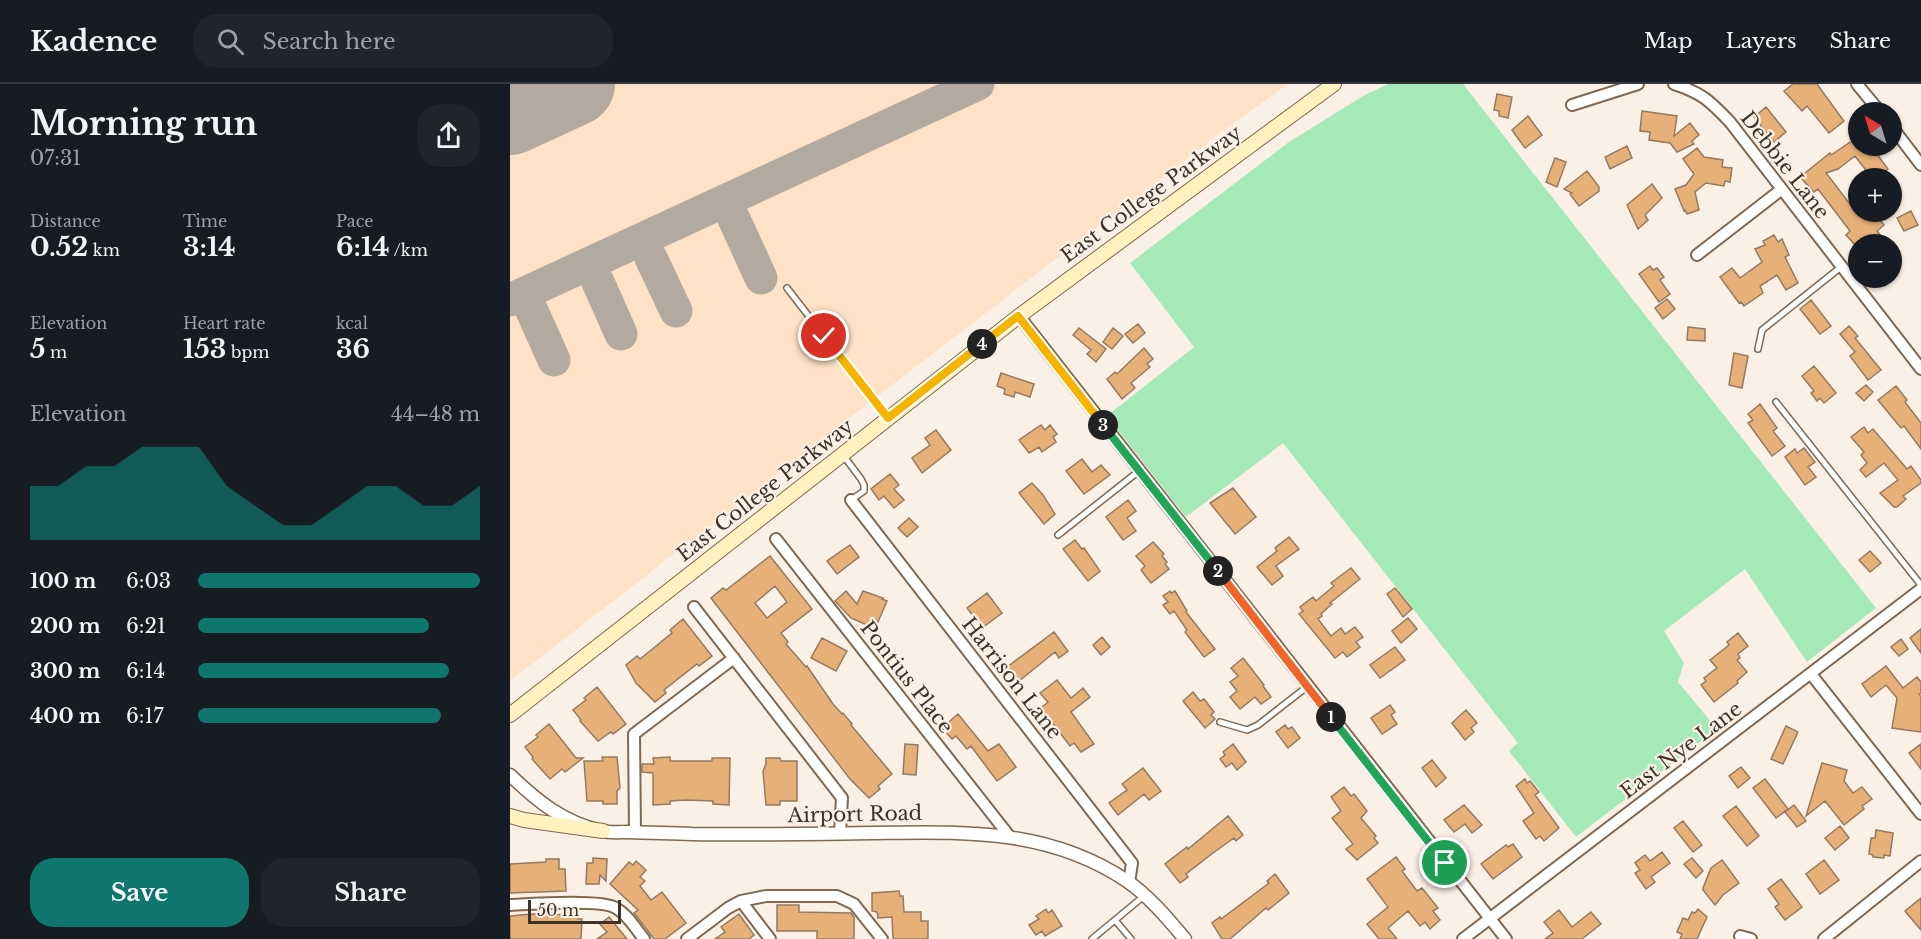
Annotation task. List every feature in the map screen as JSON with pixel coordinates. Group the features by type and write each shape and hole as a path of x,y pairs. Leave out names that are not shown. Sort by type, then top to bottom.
{"main road":[{"name":"East College Parkway","path":"510,716 1018,316 1334,84"},
{"path":"510,816 603,831"}],"street":[{"path":"1572,105 1638,84"},
{"name":"Debbie Lane","path":"1674,84 1694,90 1709,100 1730,122 1921,369"},
{"path":"1857,84 1872,102"},
{"path":"1902,141 1921,165"},
{"path":"1697,255 1782,189"},
{"path":"1018,316 1506,939"},
{"name":"Harrison Lane","path":"851,500 1132,863 1129,883"},
{"name":"Pontius Place","path":"776,539 1010,837"},
{"name":"East Nye Lane","path":"1463,939 1811,674 1921,587"},
{"path":"694,607 842,798 840,833"},
{"path":"634,832 634,734 734,658"},
{"path":"1811,674 1921,814"},
{"name":"Airport Road","path":"510,775 535,800 563,818 603,831 726,835 953,832 1010,837 1067,851 1108,870 1144,896 1180,937"},
{"path":"1824,939 1921,861"},
{"path":"687,939 728,908 741,901 766,896 843,897 854,904 882,939"},
{"path":"741,901 770,939"},
{"path":"510,905 608,904 624,914 644,939"}],"lane":[{"path":"1758,349 1762,330 1841,267"},
{"path":"787,288 888,418"},
{"path":"1776,402 1921,587"},
{"path":"842,454 864,485 864,491 851,500"},
{"path":"1058,535 1139,471"},
{"path":"1220,722 1247,730 1258,725 1308,686"},
{"path":"1092,939 1144,896"},
{"path":"1115,920 1131,939"}],"shaded area":[{"path":"510,84 1288,84 1228,127 510,681"}],"green space":[{"path":"1388,84 1463,84 1876,608 1807,662 1745,569 1664,631 1684,663 1678,682 1717,729 1576,837 1509,751 1518,743 1283,443 1186,517 1107,416 1194,347 1130,263 1289,142 1363,96"}],"building":[{"path":"1793,84 1817,84 1844,121 1829,133 1807,106 1802,111 1784,91"},
{"path":"1497,94 1512,97 1508,118 1499,116 1499,111 1494,110"},
{"path":"1766,107 1786,132 1774,142 1754,117"},
{"path":"1642,111 1677,116 1674,136 1690,123 1699,135 1692,141 1694,144 1677,152 1670,143 1649,140 1650,132 1640,131"},
{"path":"1528,116 1542,135 1525,148 1512,130"},
{"path":"1848,144 1848,156 1855,156 1838,169 1826,173 1848,202 1848,222 1881,222 1884,225 1877,231 1880,234 1848,234 1848,237 1846,235 1850,231 1818,189 1814,192 1800,177 1830,153 1831,155"},
{"path":"1627,146 1632,158 1610,169 1605,157"},
{"path":"1697,148 1704,157 1723,160 1722,167 1732,168 1730,182 1725,181 1724,186 1706,183 1695,192 1699,210 1687,214 1675,189 1686,185 1694,174 1683,159"},
{"path":"1855,156 1878,156 1887,168 1864,168"},
{"path":"1555,158 1566,162 1557,187 1546,182"},
{"path":"1587,171 1599,187 1599,191 1579,206 1570,194 1572,193 1564,189"},
{"path":"1652,184 1662,198 1645,215 1648,220 1638,229 1627,205"},
{"path":"1911,211 1918,225 1904,231 1899,222 1902,222 1902,216"},
{"path":"1774,235 1778,242 1782,239 1789,255 1785,257 1798,283 1786,290 1777,275 1760,286 1763,293 1744,306 1741,302 1739,303 1720,277 1732,268 1740,278 1762,262 1755,249 1765,245 1763,241"},
{"path":"1650,266 1653,270 1657,268 1664,277 1660,280 1670,294 1659,302 1639,274"},
{"path":"1667,299 1675,309 1663,319 1655,308"},
{"path":"1811,300 1831,326 1820,334 1800,309"},
{"path":"1138,324 1145,333 1133,343 1125,334"},
{"path":"1849,326 1858,336 1855,338 1881,370 1868,380 1850,356 1855,352 1840,334"},
{"path":"1688,327 1705,329 1705,341 1687,340"},
{"path":"1079,328 1106,349 1096,362 1087,354 1091,350 1073,335"},
{"path":"1113,328 1123,336 1112,349 1103,342"},
{"path":"1144,348 1153,359 1147,364 1150,367 1131,383 1135,388 1122,399 1107,379 1115,372 1117,374"},
{"path":"1734,353 1748,356 1742,388 1729,385"},
{"path":"1814,366 1836,393 1824,403 1820,398 1817,401 1811,393 1814,391 1802,376"},
{"path":"1001,373 1034,384 1030,397 1015,392 1014,397 1004,394 1005,389 997,386"},
{"path":"1866,385 1873,392 1864,401 1856,393"},
{"path":"1896,386 1921,423 1921,449 1904,426 1901,428 1878,400"},
{"path":"1760,404 1777,428 1773,431 1785,446 1772,456 1748,423 1753,420 1748,414"},
{"path":"1041,425 1045,430 1050,425 1057,434 1053,437 1056,442 1042,452 1039,447 1029,453 1019,440"},
{"path":"1864,427 1868,433 1873,429 1907,469 1911,466 1921,480 1921,483 1903,496 1906,499 1897,507 1894,507 1880,493 1898,480 1884,463 1866,477 1860,470 1867,463 1861,455 1864,452 1851,437"},
{"path":"936,430 951,450 922,473 912,458 930,445 925,438"},
{"path":"1804,448 1815,462 1808,467 1816,477 1805,485 1785,457 1795,449 1797,453"},
{"path":"1082,459 1092,472 1101,465 1110,475 1084,494 1066,471"},
{"path":"890,474 899,485 894,489 904,500 894,508 884,496 879,500 871,489"},
{"path":"1032,483 1055,514 1044,524 1019,493"},
{"path":"1233,488 1256,517 1235,534 1210,503"},
{"path":"1128,500 1136,511 1127,518 1136,531 1123,540 1106,517"},
{"path":"909,518 918,527 907,537 898,528"},
{"path":"1289,537 1299,549 1276,566 1283,576 1272,585 1257,567 1277,551 1275,548"},
{"path":"1075,540 1082,549 1084,548 1100,571 1088,581 1063,549"},
{"path":"1153,542 1164,554 1162,556 1169,569 1151,583 1141,570 1145,566 1136,556"},
{"path":"850,545 859,557 837,574 827,561"},
{"path":"1870,551 1881,563 1870,572 1859,560"},
{"path":"770,556 812,609 781,633 788,642 786,644 807,666 833,704 843,713 892,774 878,786 880,789 869,798 850,779 711,598 723,588 726,590","holes":["775,586 787,602 767,618 755,603"]},
{"path":"1351,568 1360,579 1330,603 1332,604 1318,619 1331,636 1341,628 1345,634 1355,627 1363,637 1356,642 1360,647 1347,657 1343,652 1335,658 1299,614 1303,611 1300,607 1313,597 1316,601 1334,586 1331,583"},
{"path":"1395,588 1412,609 1403,617 1387,594"},
{"path":"846,591 857,604 863,591 887,601 878,622 874,620 871,627 851,618 835,601"},
{"path":"1170,591 1171,593 1175,591 1186,612 1215,649 1204,657 1185,632 1187,630 1174,611 1170,614 1163,605 1168,602 1163,596"},
{"path":"987,593 1002,613 982,628 967,608"},
{"path":"1408,618 1417,629 1401,643 1392,631"},
{"path":"683,619 712,656 699,666 697,664 664,690 666,693 655,702 636,683 626,665 637,656 640,659 672,633 670,630"},
{"path":"1921,629 1921,653 1910,638"},
{"path":"1054,632 1068,651 1059,658 1055,652 1019,681 1007,667"},
{"path":"1738,633 1748,646 1738,654 1740,658 1737,660 1747,672 1737,681 1738,683 1714,702 1701,685 1706,681 1704,678 1717,668 1710,660 1729,645 1727,642"},
{"path":"1102,637 1110,647 1101,655 1093,645"},
{"path":"822,638 847,651 836,671 811,658"},
{"path":"1901,639 1908,649 1899,656 1891,647"},
{"path":"1395,647 1405,660 1380,678 1370,665"},
{"path":"1243,658 1271,697 1261,704 1255,697 1240,709 1230,697 1237,691 1230,682 1238,676 1231,668"},
{"path":"1886,666 1903,688 1917,677 1921,682 1921,693 1919,694 1921,697 1921,732 1892,728 1897,698 1886,685 1871,697 1862,684"},
{"path":"1057,680 1071,698 1083,688 1090,697 1071,712 1094,744 1081,752 1074,743 1070,746 1041,708 1048,702 1040,693"},
{"path":"597,687 626,724 613,734 611,732 598,741 573,710"},
{"path":"1193,692 1200,701 1204,699 1214,712 1211,715 1215,719 1205,728 1183,701"},
{"path":"1390,705 1395,712 1391,715 1397,724 1382,734 1371,718"},
{"path":"1466,710 1477,723 1471,728 1474,732 1465,740 1452,723"},
{"path":"958,714 988,751 999,744 1016,767 997,781 971,746 967,749 956,736 952,739 942,728"},
{"path":"549,724 576,758 583,758 565,772 562,769 550,779 532,759 533,757 525,747"},
{"path":"1285,725 1288,729 1292,727 1300,738 1288,748 1276,732"},
{"path":"1786,726 1798,732 1783,764 1771,759"},
{"path":"905,744 918,745 916,775 903,774"},
{"path":"1233,744 1246,762 1237,770 1232,763 1226,767 1220,759 1225,755 1223,752"},
{"path":"1921,744 1921,769 1909,753"},
{"path":"602,757 617,757 620,788 617,791 617,804 587,801 584,761 603,761"},
{"path":"670,757 670,761 712,761 712,758 730,758 729,805 713,804 713,801 686,800 653,805 653,773 642,772 642,764 654,764 653,758"},
{"path":"766,758 797,761 797,801 780,801 780,805 766,805 763,771"},
{"path":"1432,760 1446,778 1436,787 1422,768"},
{"path":"1822,763 1847,770 1844,781 1853,793 1862,787 1872,799 1862,806 1864,809 1844,825 1825,801 1806,816"},
{"path":"1741,767 1750,778 1738,788 1729,776"},
{"path":"1143,768 1161,791 1149,800 1144,794 1118,815 1109,803 1127,790 1122,784"},
{"path":"1525,779 1527,783 1530,781 1539,792 1535,795 1559,828 1544,841 1540,836 1536,839 1523,821 1534,813 1516,786"},
{"path":"1765,779 1788,809 1776,818 1753,788"},
{"path":"1344,787 1351,796 1354,794 1367,811 1361,818 1376,836 1374,838 1378,843 1357,860 1346,849 1353,844 1332,818 1341,811 1331,797"},
{"path":"1464,805 1482,825 1472,833 1465,824 1454,832 1444,820"},
{"path":"1794,805 1806,821 1797,827 1785,812"},
{"path":"1736,806 1759,836 1747,846 1723,816"},
{"path":"1228,816 1243,835 1236,841 1234,838 1213,853 1186,874 1188,877 1180,883 1165,864 1187,847 1188,849"},
{"path":"1683,821 1702,845 1693,852 1674,828"},
{"path":"1840,826 1849,838 1835,850 1825,838"},
{"path":"1876,830 1893,833 1890,856 1873,857 1869,854 1871,838 1875,838"},
{"path":"1513,844 1522,857 1493,879 1481,864 1506,845 1508,847"},
{"path":"1662,852 1670,863 1651,877 1655,882 1646,889 1635,873 1640,870 1635,863 1645,855 1650,861"},
{"path":"1396,857 1405,869 1402,871 1417,891 1422,888 1438,908 1433,911 1440,920 1430,929 1425,922 1420,926 1408,911 1388,928 1397,939 1379,939 1367,924 1388,907 1367,879"},
{"path":"593,858 607,859 606,881 600,875 599,884 586,884 587,863 593,863"},
{"path":"1692,858 1703,871 1696,878 1684,864"},
{"path":"546,859 559,859 559,869 565,869 566,891 510,893 510,864 546,862"},
{"path":"1722,860 1739,883 1723,895 1715,905 1703,888 1711,868"},
{"path":"1824,860 1839,880 1820,894 1806,874"},
{"path":"636,861 646,870 640,877 645,881 640,886 651,900 662,892 686,923 665,939 654,939 634,913 638,910 610,884 629,862 633,865"},
{"path":"1275,874 1289,893 1268,910 1266,908 1230,939 1222,939 1212,923 1220,917 1221,919 1269,883 1267,881"},
{"path":"1781,879 1802,907 1785,920 1775,907 1779,904 1768,889"},
{"path":"899,891 900,896 903,896 904,912 921,912 921,921 928,921 928,939 893,939 892,917 878,918 877,912 872,911 872,893"},
{"path":"1921,898 1921,930 1905,911"},
{"path":"777,905 799,905 799,912 851,913 854,917 854,939 817,939 817,931 777,931"},
{"path":"1046,909 1048,913 1052,910 1062,926 1045,936 1042,931 1036,935 1029,925 1039,919 1036,916"},
{"path":"1698,909 1707,917 1697,939 1680,939 1682,934 1677,932 1683,918 1688,920 1692,912 1695,913"},
{"path":"1559,910 1572,927 1591,912 1601,924 1582,939 1545,939 1553,933 1544,922"},
{"path":"739,914 754,935 749,939 715,939 725,932 721,927"},
{"path":"578,915 578,919 582,919 581,939 510,939 510,916"},
{"path":"609,917 627,939 597,939 607,932 600,924"}],"taxiway":[{"path":"510,300 978,84"},
{"path":"734,219 761,278"},
{"path":"651,258 676,311"},
{"path":"598,282 621,334"},
{"path":"532,311 554,360"}],"runway":[{"path":"510,113 573,84"}],"route":[{"path":"824,336 888,418 1018,316 1445,863"}]}
